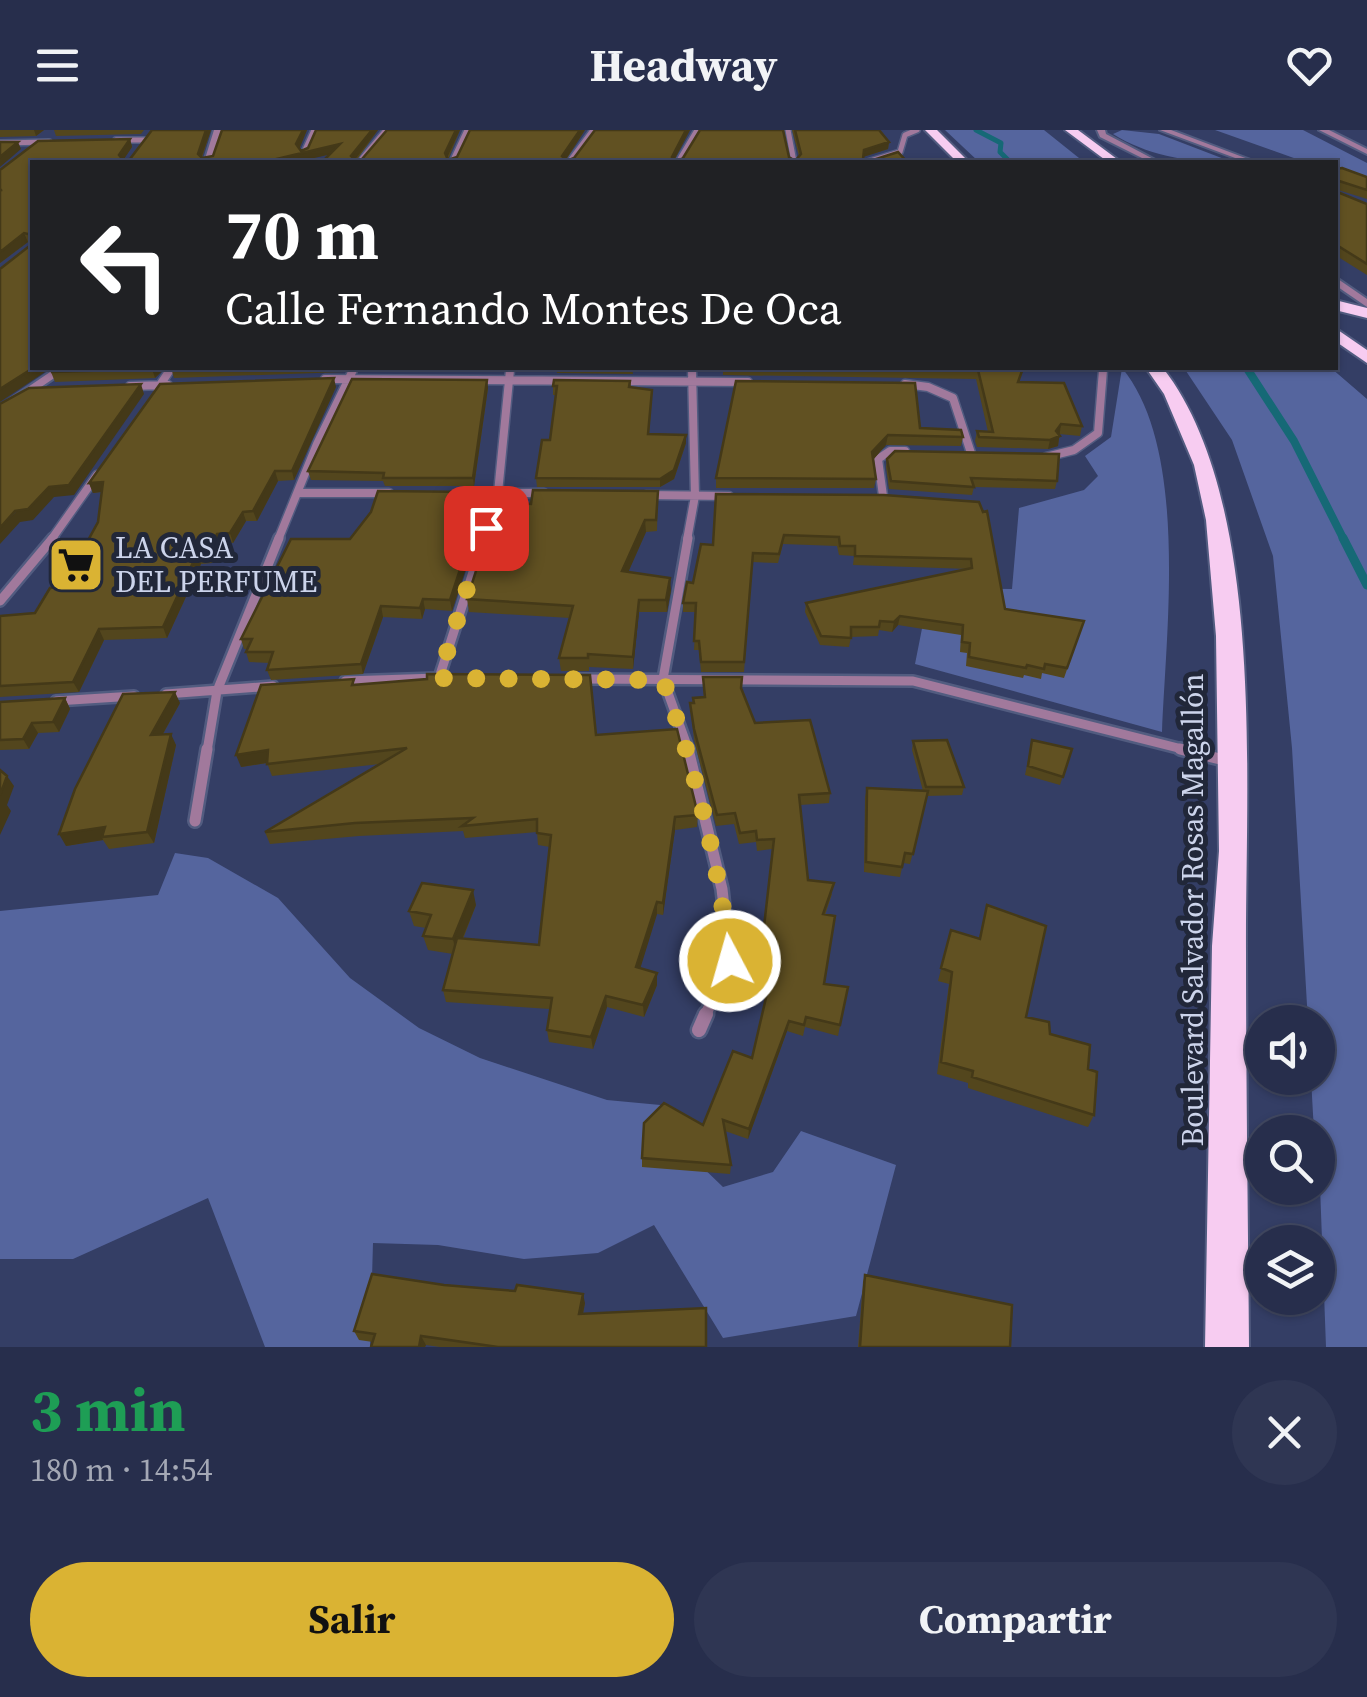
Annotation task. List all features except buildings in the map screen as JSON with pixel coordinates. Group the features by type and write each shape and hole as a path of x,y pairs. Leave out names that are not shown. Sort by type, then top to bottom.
{"highway":[{"path":"931,130 962,160"},
{"path":"1071,130 1112,160"},
{"path":"1338,306 1367,313"},
{"path":"1338,335 1367,358"},
{"name":"Boulevard Salvador Rosas Magallón","path":"1155,370 1190,427 1217,520 1234,763 1227,1347"}],"street":[{"path":"26,152 53,130"},
{"path":"138,149 152,130"},
{"path":"208,160 218,130"},
{"path":"304,152 314,130"},
{"path":"362,160 386,130"},
{"path":"453,160 467,130"},
{"path":"570,160 593,130"},
{"path":"679,160 698,130"},
{"path":"788,130 794,160"},
{"path":"873,160 900,152 905,134 917,130"},
{"path":"1101,130 1103,135 1150,160"},
{"path":"1164,130 1246,160"},
{"path":"1324,130 1367,152"},
{"path":"110,140 145,140"},
{"path":"0,143 58,142"},
{"path":"1338,282 1367,304"},
{"path":"0,411 60,370"},
{"path":"148,401 170,370"},
{"path":"195,821 218,691 353,370"},
{"path":"439,678 498,492 510,370"},
{"path":"692,370 695,496 663,680 688,749 722,889 730,961 699,1030"},
{"path":"1036,458 1064,455 1098,433 1103,370"},
{"path":"309,380 767,382"},
{"path":"124,386 178,384"},
{"path":"894,384 928,386 953,398 971,453"},
{"path":"35,390 53,390"},
{"path":"883,496 878,459 890,451 922,452"},
{"path":"954,453 987,454"},
{"path":"0,601 46,548 103,466"},
{"path":"299,493 398,493"},
{"path":"458,493 557,494"},
{"path":"636,495 732,496"},
{"path":"864,496 901,498"},
{"path":"329,682 458,678"},
{"path":"570,679 913,681 1234,763"},
{"path":"158,694 292,684"},
{"path":"40,702 138,696"}],"shaded area":[{"path":"945,130 1044,130 1082,160 977,160"},
{"path":"1122,130 1159,134 1227,160 1194,160 1155,153 1113,134"},
{"path":"1215,130 1303,130 1367,163 1367,185 1338,174 1338,160 1299,160"},
{"path":"1123,370 1143,403 1157,445 1165,492 1169,593 1162,732 915,664 930,588 1012,589 1019,508 1084,490 1098,476 1085,456 1111,437"},
{"path":"1185,370 1333,370 1367,399 1367,1347 1326,1347 1325,1315 1335,1315 1335,1225 1321,1225 1321,1205 1335,1205 1335,1115 1313,1115 1312,1095 1335,1095 1335,1005 1307,1005 1292,748 1273,556 1232,440"},
{"path":"175,853 208,858 278,898 350,978 419,1028 480,1058 607,1100 671,1106 667,1133 723,1187 773,1172 801,1131 896,1165 856,1316 723,1338 654,1225 598,1253 524,1259 438,1245 373,1243 370,1347 265,1347 208,1198 73,1259 0,1259 0,911 158,895"}],"waterway":[{"path":"976,130 1001,143 1000,152 1008,160"},
{"path":"1248,370 1294,441 1344,540"},
{"path":"1343,538 1367,585"}],"place":[{"name":"LA CASA DEL PERFUME","path":"76,565"}],"route":[{"path":"486,528 439,678 663,680 688,749 722,889 730,961"}]}
